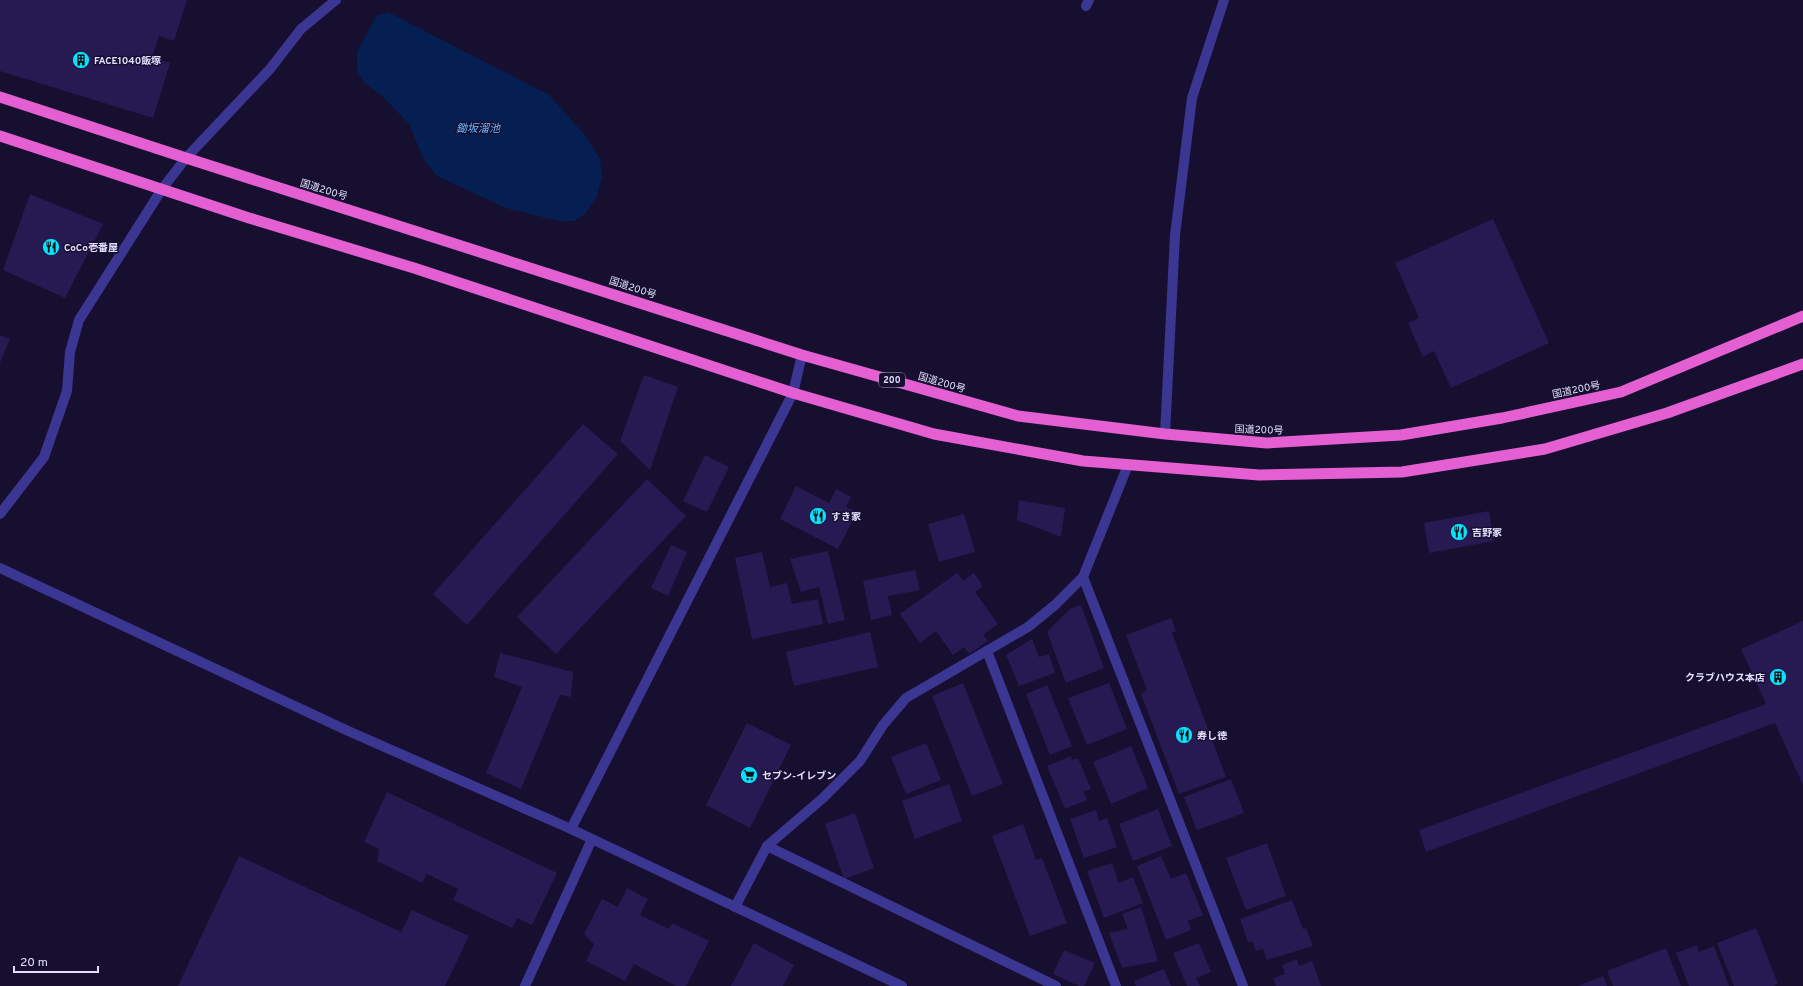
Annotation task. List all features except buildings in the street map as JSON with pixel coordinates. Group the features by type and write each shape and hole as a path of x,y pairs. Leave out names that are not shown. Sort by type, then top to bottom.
{"highway":[{"name":"国道200号","path":"0,97 802,355 1018,416 1165,434 1267,443 1401,435 1502,418 1620,392 1803,316"},
{"path":"0,136 250,218 414,268 793,393 934,434 1083,461 1259,475 1402,472 1544,449 1667,413 1803,364"}],"street":[{"path":"0,514 44,457 67,391 70,352 79,320 162,189 186,158 270,69 301,29 336,0"},
{"path":"1165,434 1175,235 1192,98 1224,0"},
{"path":"572,829 793,393 802,355"},
{"path":"734,907 767,846 823,798 860,761 883,725 906,698 1028,627 1055,605 1083,577 1128,465"},
{"path":"0,568 346,730 572,829 902,986"},
{"path":"1083,577 1243,986"},
{"path":"987,651 1116,986"},
{"path":"525,986 592,839"},
{"path":"767,846 1056,986"}],"water":[{"name":"鋤坂溜池","path":"388,12 549,95 585,135 600,159 602,177 597,196 585,214 574,221 558,221 506,208 437,176 424,160 409,124 384,98 364,82 357,71 357,52 377,15"}],"place":[{"name":"FACE1040飯塚","path":"81,60"},
{"name":"CoCo壱番屋","path":"51,247"},
{"name":"すき家","path":"818,516"},
{"name":"吉野家","path":"1459,532"},
{"name":"クラブハウス本店","path":"1778,677"},
{"name":"寿し徳","path":"1184,735"},
{"name":"セブン-イレブン","path":"749,775"}]}
